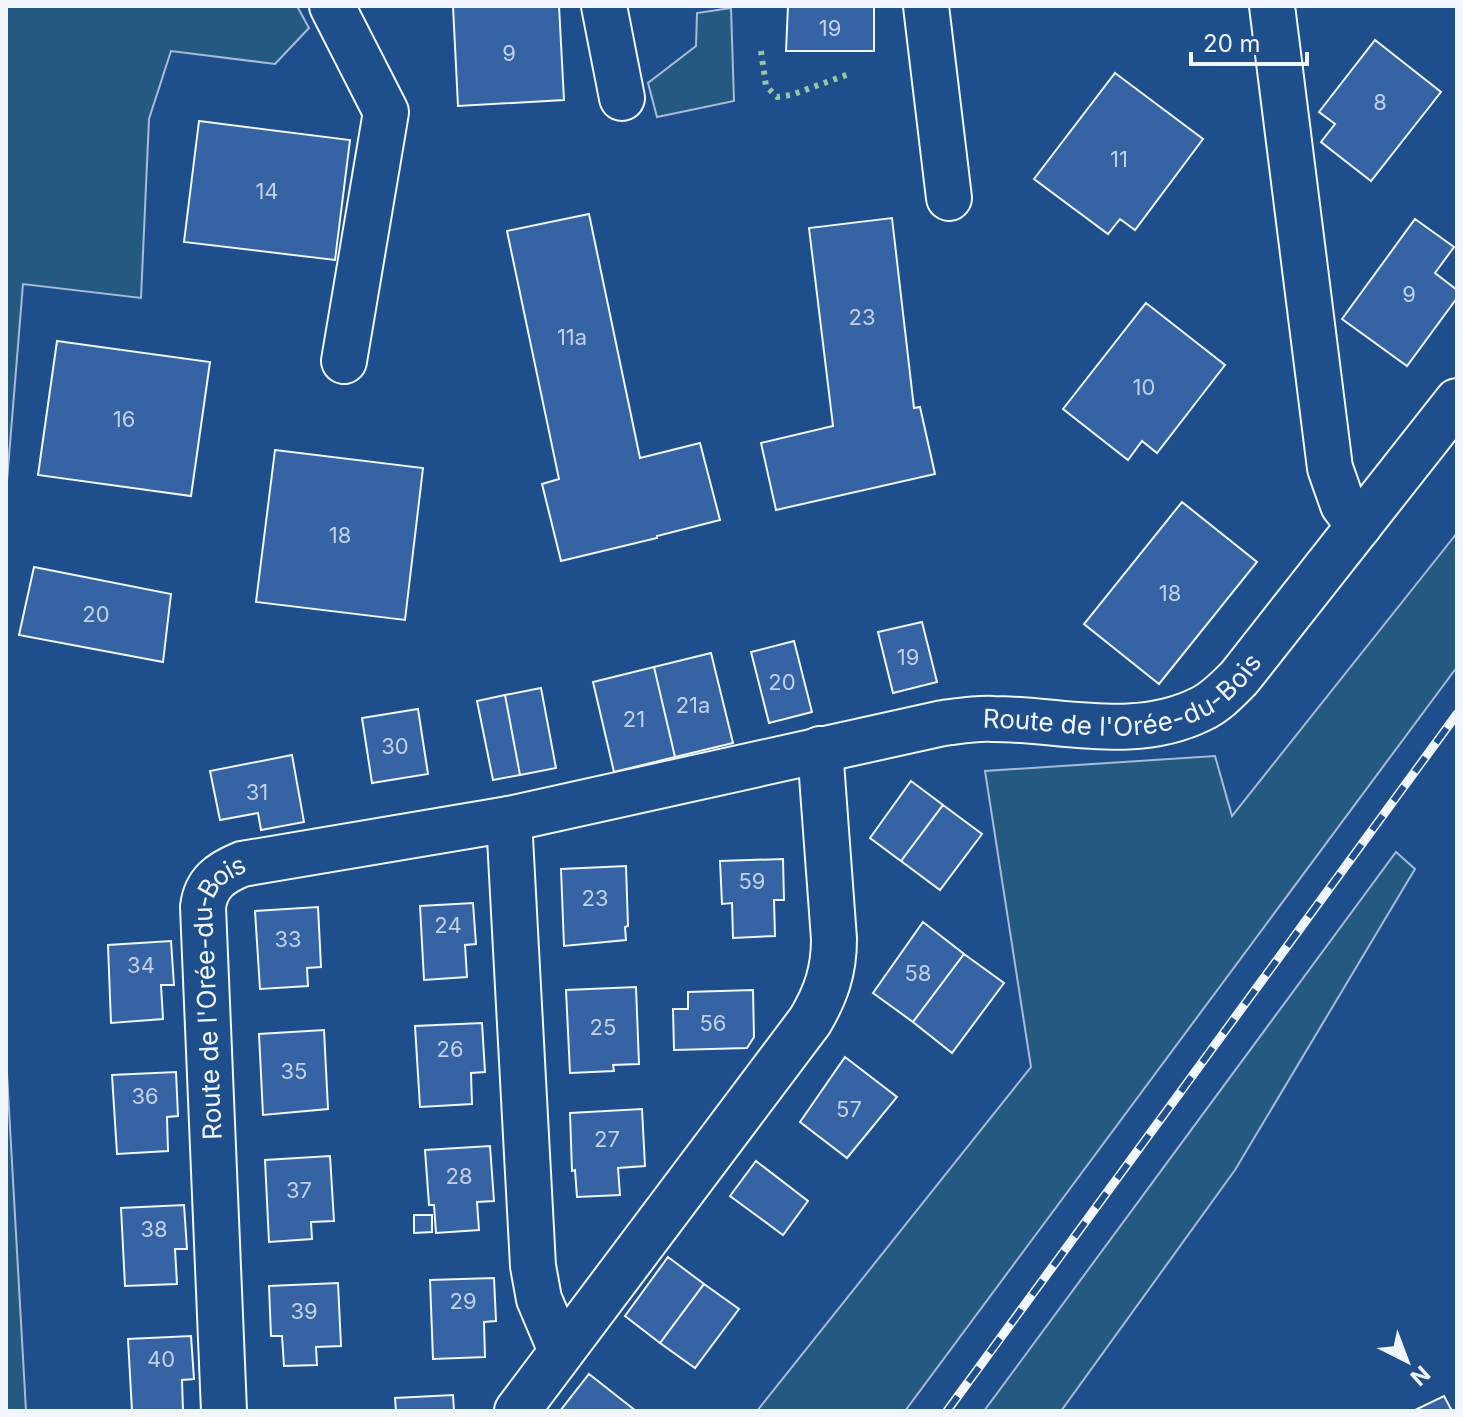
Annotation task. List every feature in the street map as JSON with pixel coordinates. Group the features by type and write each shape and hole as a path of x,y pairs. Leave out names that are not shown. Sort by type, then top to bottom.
{"street":[{"path":"332,6 386,112 344,361"},
{"path":"604,6 622,98"},
{"path":"926,6 949,198"},
{"path":"1272,6 1330,468 1343,505 1359,526"},
{"name":"Route de l'Orée-du-Bois","path":"224,1411 203,907 207,889 219,875 242,864 509,819 820,749 970,719 1126,728 1184,717 1204,708 1239,678 1457,401"},
{"path":"517,1411 810,1021 829,984 834,962 834,939 820,749"},
{"path":"509,819 533,1266 539,1299 561,1351"}],"shaded area":[{"path":"6,6 297,6 309,28 275,64 171,51 149,119 141,298 23,284 6,493"},
{"path":"731,8 734,101 657,117 648,83 696,46 697,13"},
{"path":"1457,533 1457,667 905,1411 757,1411 1031,1067 985,771 1215,756 1232,816"},
{"path":"1396,852 1415,869 1235,1170 1061,1411 984,1411"},
{"path":"6,1056 26,1411 6,1411"}],"building":[{"path":"453,6 559,6 564,100 458,106"},
{"path":"788,6 874,6 874,51 786,51"},
{"path":"1375,40 1441,92 1371,181 1321,142 1335,124 1319,112"},
{"path":"1115,73 1203,139 1135,230 1120,219 1108,234 1034,179"},
{"path":"199,121 350,140 335,260 184,242"},
{"path":"589,214 640,458 700,443 720,520 561,561 542,484 559,479 507,231"},
{"path":"892,218 914,408 920,407 935,474 776,510 761,443 833,426 809,228"},
{"path":"1415,219 1454,247 1435,273 1457,290 1457,298 1407,366 1342,319"},
{"path":"1146,303 1225,365 1157,453 1142,441 1128,460 1063,409"},
{"path":"57,341 210,362 191,496 38,475"},
{"path":"275,450 423,468 405,620 256,602"},
{"path":"1182,502 1257,562 1159,684 1084,624"},
{"path":"34,567 171,594 163,662 19,635"},
{"path":"922,622 937,682 893,693 878,632"},
{"path":"794,641 812,712 769,723 751,652"},
{"path":"711,653 733,743 675,757 654,667"},
{"path":"654,667 675,757 614,772 593,682"},
{"path":"541,688 556,768 520,775 505,695"},
{"path":"505,695 520,775 493,780 477,701"},
{"path":"418,709 428,774 372,783 362,718"},
{"path":"292,755 304,822 261,830 258,813 220,820 210,771"},
{"path":"911,781 943,805 901,861 870,838"},
{"path":"943,805 982,834 940,890 901,861"},
{"path":"783,859 784,900 774,900 775,936 733,938 732,903 722,904 720,861"},
{"path":"626,866 626,940 564,946 561,869"},
{"path":"473,903 476,944 465,945 467,977 424,980 420,906"},
{"path":"318,907 321,967 307,968 308,986 260,989 255,911"},
{"path":"923,922 964,954 913,1022 873,993"},
{"path":"171,941 174,985 161,985 163,1019 111,1023 108,945"},
{"path":"964,954 1004,983 952,1053 913,1022"},
{"path":"636,987 639,1064 613,1065 614,1071 570,1073 566,990"},
{"path":"753,990 754,1037 747,1048 674,1050 673,1009 688,1009 688,992"},
{"path":"482,1023 485,1072 471,1073 472,1104 420,1107 415,1026"},
{"path":"324,1030 328,1109 263,1115 259,1034"},
{"path":"845,1057 897,1097 847,1158 800,1122"},
{"path":"176,1072 178,1116 167,1117 168,1151 117,1154 112,1075"},
{"path":"642,1109 645,1166 618,1168 620,1195 577,1197 575,1170 572,1171 570,1113"},
{"path":"490,1146 494,1201 477,1202 479,1230 436,1233 434,1205 429,1205 425,1150"},
{"path":"330,1156 334,1221 311,1222 312,1239 269,1242 265,1160"},
{"path":"756,1161 808,1201 783,1235 730,1196"},
{"path":"184,1205 187,1249 175,1249 177,1284 125,1286 121,1208"},
{"path":"414,1215 432,1215 432,1232 414,1233"},
{"path":"668,1257 704,1284 660,1343 625,1316"},
{"path":"494,1278 496,1321 484,1322 485,1357 433,1359 430,1280"},
{"path":"338,1283 341,1346 316,1347 317,1365 284,1366 282,1336 271,1336 269,1286"},
{"path":"704,1284 739,1309 695,1368 660,1343"},
{"path":"191,1336 194,1379 182,1380 183,1411 132,1411 128,1339"},
{"path":"589,1374 636,1411 560,1411"},
{"path":"453,1395 454,1411 396,1411 395,1398"},
{"path":"1444,1396 1452,1411 1413,1411"}],"railway":[{"path":"947,1411 1457,714"}],"hedge":[{"path":"761,51 766,86 777,97 852,73"}]}
